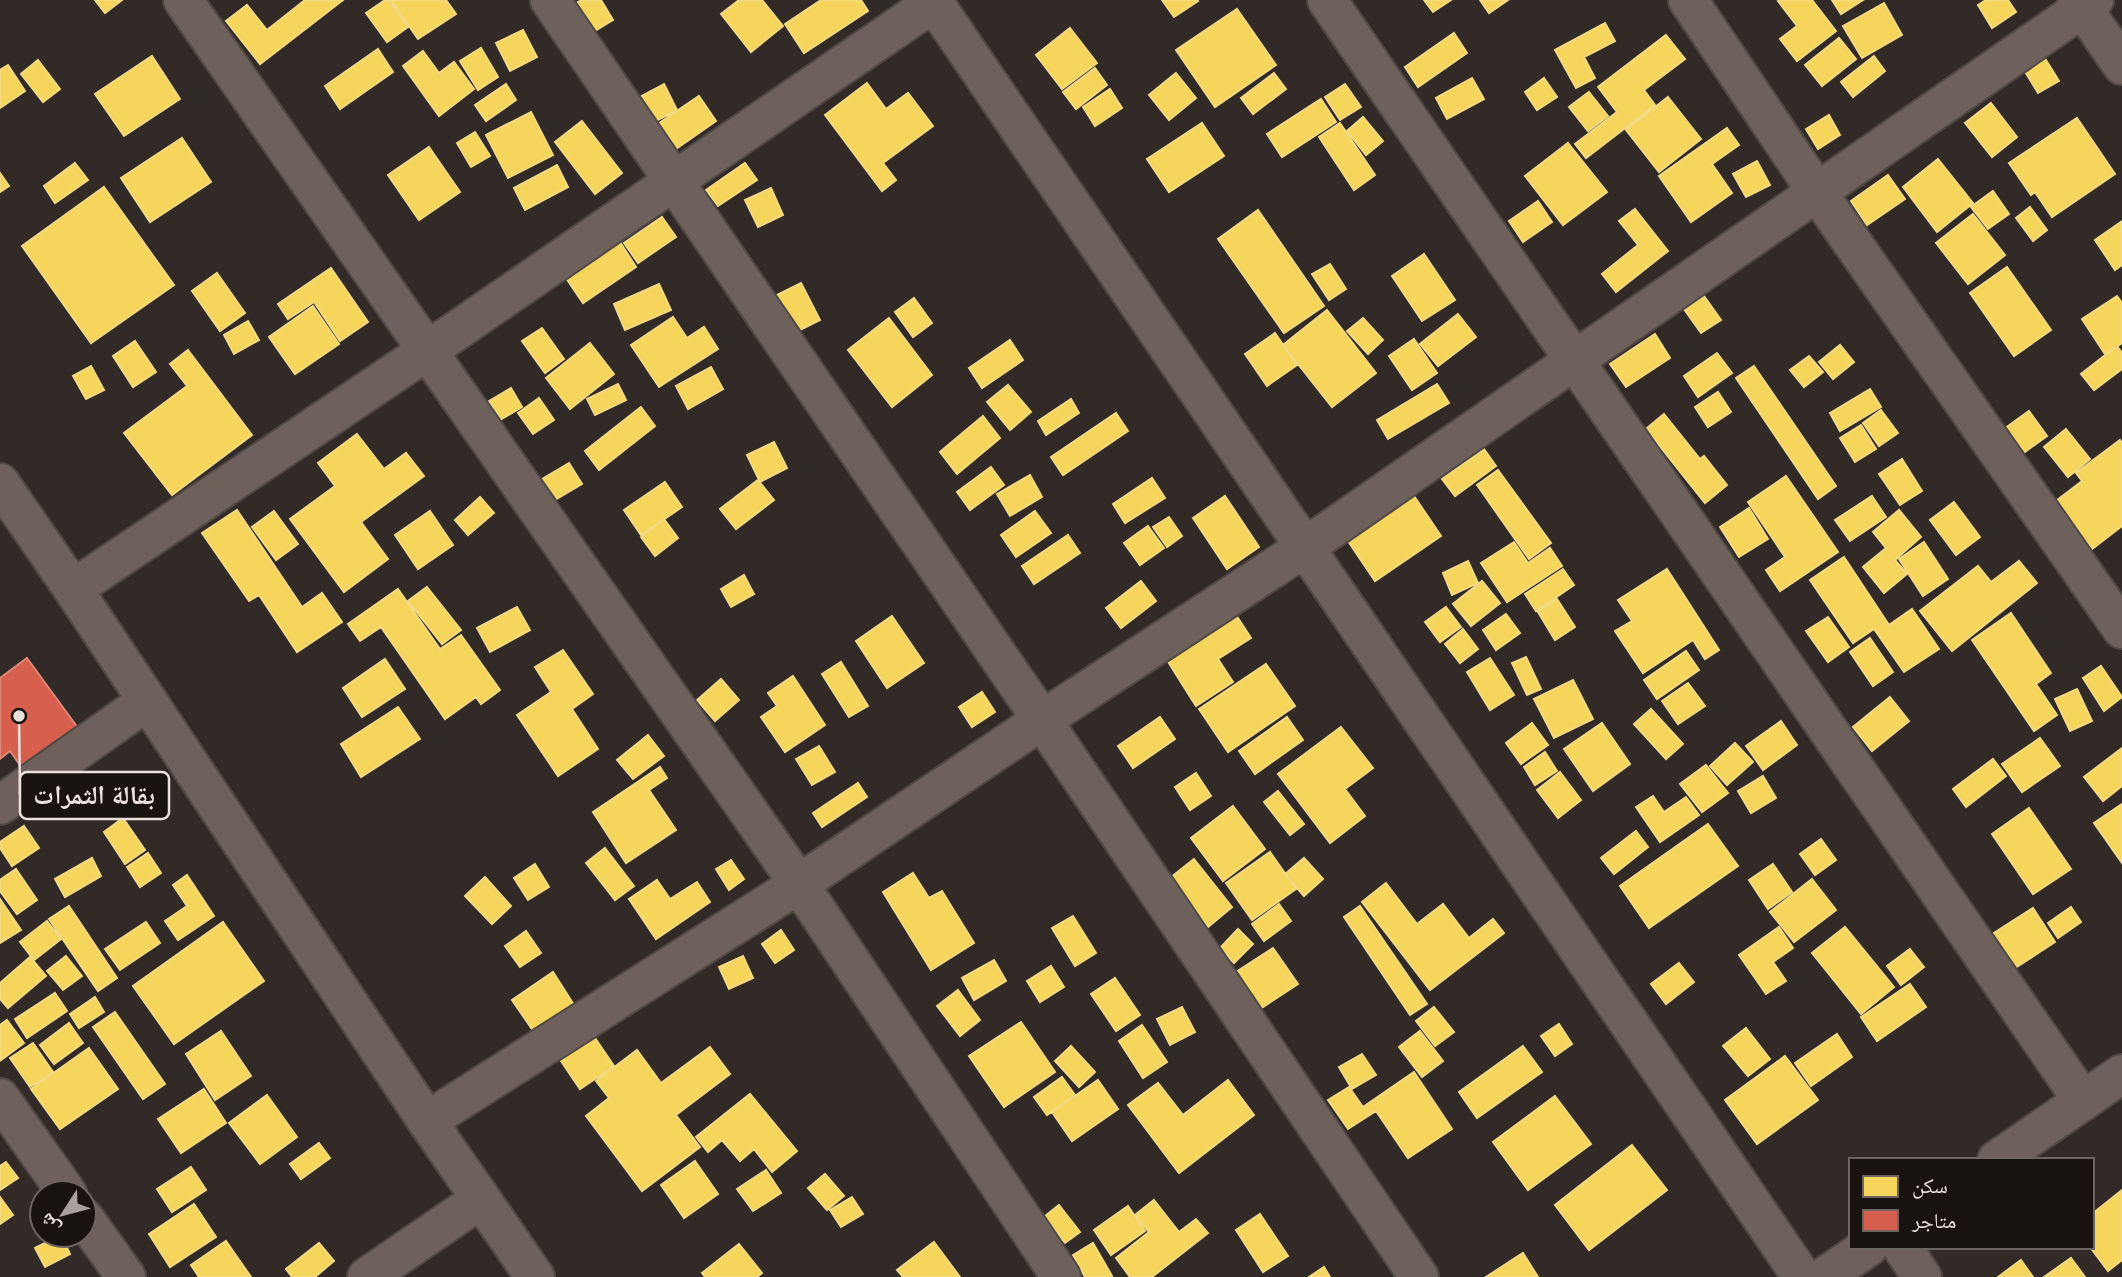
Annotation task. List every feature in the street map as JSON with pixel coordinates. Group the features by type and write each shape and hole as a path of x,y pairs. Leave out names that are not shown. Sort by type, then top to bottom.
{"street":[{"path":"183,0 799,884 1061,1277"},
{"path":"550,0 1419,1277"},
{"path":"1326,0 2083,1101"},
{"path":"1688,0 1817,192 2122,629"},
{"path":"73,589 427,351 934,1 1802,1277"},
{"path":"427,1121 799,884 1304,548 2085,3 2122,65"},
{"path":"0,484 73,589 427,1121 535,1277"},
{"path":"0,805 146,702"},
{"path":"2000,1158 2122,1074"},
{"path":"1,1103 57,1179"},
{"path":"367,1277 481,1199"},
{"path":"98,1238 126,1277"},
{"path":"1824,1277 1865,1249"},
{"path":"1903,1249 1922,1277"}],"building: سكن":[{"path":"95,0 122,0 105,13"},
{"path":"305,0 343,0 260,64 226,21 247,5 267,30"},
{"path":"389,0 408,27 387,42 366,13"},
{"path":"391,0 446,0 456,14 418,39"},
{"path":"582,0 601,0 613,20 593,32 576,3"},
{"path":"739,0 762,0 783,26 751,52 721,14"},
{"path":"821,0 861,0 868,11 804,53 785,24"},
{"path":"1162,0 1197,0 1198,1 1174,17"},
{"path":"1424,0 1451,0 1433,12"},
{"path":"1480,0 1508,0 1489,13"},
{"path":"1812,0 1836,31 1797,61 1780,39 1797,26 1778,1"},
{"path":"1832,0 1863,0 1841,14"},
{"path":"1986,0 2008,0 2016,12 1992,28 1978,5"},
{"path":"1884,3 1902,35 1862,58 1843,26"},
{"path":"1237,9 1276,65 1215,107 1176,50"},
{"path":"1605,23 1615,41 1584,57 1595,78 1576,88 1555,50"},
{"path":"1070,28 1097,63 1062,89 1036,55"},
{"path":"523,30 537,57 510,71 496,43"},
{"path":"1454,33 1467,53 1418,87 1405,67"},
{"path":"1666,35 1685,59 1644,90 1655,105 1586,158 1575,144 1617,112 1598,87"},
{"path":"1839,38 1856,59 1822,86 1805,65"},
{"path":"481,48 498,77 478,90 460,61"},
{"path":"378,49 393,72 340,109 325,86"},
{"path":"423,51 439,73 454,62 474,89 439,116 403,66"},
{"path":"152,56 180,99 124,136 95,94"},
{"path":"1874,56 1885,71 1853,97 1841,82"},
{"path":"2044,57 2059,81 2038,93 2024,70"},
{"path":"38,60 60,89 43,102 21,74"},
{"path":"8,65 25,91 0,108 0,70"},
{"path":"1095,68 1107,85 1076,109 1063,92"},
{"path":"1176,73 1196,98 1169,120 1149,95"},
{"path":"1274,73 1286,89 1253,114 1241,98"},
{"path":"1472,78 1484,99 1447,119 1436,98"},
{"path":"1544,78 1557,97 1537,110 1525,92"},
{"path":"867,83 886,109 908,93 933,126 883,163 896,180 882,191 825,115"},
{"path":"506,84 516,100 486,121 475,105"},
{"path":"664,84 677,110 654,122 640,97"},
{"path":"1345,84 1361,107 1340,120 1325,97"},
{"path":"1110,89 1122,108 1095,126 1083,107"},
{"path":"1589,92 1608,116 1588,131 1569,107"},
{"path":"699,96 716,121 670,153 652,128"},
{"path":"1668,97 1701,139 1659,172 1626,130"},
{"path":"1321,99 1336,122 1282,157 1267,134"},
{"path":"1991,103 2017,137 1992,157 1965,123"},
{"path":"531,112 553,155 508,178 486,135"},
{"path":"1829,115 1840,135 1818,149 1806,129"},
{"path":"1363,117 1383,141 1366,155 1347,131"},
{"path":"2077,118 2115,174 2052,217 2035,192 2031,195 2009,163"},
{"path":"582,121 622,173 595,194 555,142"},
{"path":"1202,123 1224,156 1169,192 1147,159"},
{"path":"1340,123 1375,175 1354,190 1319,137"},
{"path":"1727,128 1739,145 1712,164 1732,193 1691,222 1659,176"},
{"path":"475,132 490,156 471,167 457,143"},
{"path":"182,138 211,182 150,222 121,178"},
{"path":"1568,143 1607,192 1563,225 1525,176"},
{"path":"429,147 460,192 419,220 388,175"},
{"path":"1938,159 1973,203 1937,232 1903,187"},
{"path":"1757,161 1770,185 1746,197 1733,174"},
{"path":"75,163 88,180 55,203 44,186"},
{"path":"745,163 757,180 718,206 706,190"},
{"path":"557,165 568,187 525,210 514,188"},
{"path":"0,173 9,186 0,192"},
{"path":"1888,175 1905,199 1867,225 1851,201"},
{"path":"104,187 174,285 91,343 22,246"},
{"path":"771,188 783,215 758,227 745,200"},
{"path":"1993,191 2009,214 1988,229 1971,207"},
{"path":"1538,201 1552,222 1523,242 1509,221"},
{"path":"2030,207 2047,230 2033,241 2016,218"},
{"path":"1635,209 1668,251 1616,292 1602,274 1638,245 1619,221"},
{"path":"1258,210 1324,306 1284,333 1218,239"},
{"path":"1973,214 2005,255 1968,284 1936,243"},
{"path":"662,217 676,237 638,263 624,243"},
{"path":"2121,222 2122,265 2115,270 2095,240"},
{"path":"620,242 636,267 583,303 566,278"},
{"path":"1424,254 1455,300 1422,321 1392,276"},
{"path":"1330,264 1346,289 1329,300 1312,274"},
{"path":"2007,267 2051,330 2014,356 1970,293"},
{"path":"331,268 368,322 340,341 314,302 288,319 278,304"},
{"path":"217,273 245,313 220,331 192,291"},
{"path":"801,283 820,320 796,332 777,295"},
{"path":"659,284 671,310 625,330 614,304"},
{"path":"1704,296 1721,320 1701,333 1684,309"},
{"path":"2117,296 2122,303 2122,343 2105,354 2082,319"},
{"path":"914,298 932,323 913,337 895,312"},
{"path":"313,306 339,344 295,374 269,337"},
{"path":"1327,310 1376,373 1332,407 1283,345"},
{"path":"1458,314 1476,337 1438,366 1420,344"},
{"path":"673,317 687,338 704,327 718,349 659,387 631,345"},
{"path":"889,318 932,375 892,407 848,350"},
{"path":"1363,318 1383,340 1368,354 1347,331"},
{"path":"248,321 259,340 234,354 224,335"},
{"path":"542,328 564,359 545,373 522,341"},
{"path":"1275,333 1297,365 1267,386 1245,354"},
{"path":"1655,334 1670,358 1626,387 1610,364"},
{"path":"1414,339 1437,373 1412,390 1389,356"},
{"path":"1010,340 1023,360 982,388 969,368"},
{"path":"135,341 156,372 133,387 113,356"},
{"path":"590,343 614,374 570,409 546,378"},
{"path":"1840,345 1854,362 1833,379 1819,362"},
{"path":"2117,346 2122,353 2122,369 2094,390 2081,374"},
{"path":"188,350 252,435 172,495 124,433 187,386 170,364"},
{"path":"1717,353 1732,373 1698,397 1684,376"},
{"path":"1809,356 1823,372 1804,387 1790,370"},
{"path":"91,366 104,390 86,399 73,376"},
{"path":"1754,366 1836,486 1818,499 1736,378"},
{"path":"711,367 723,389 688,409 676,386"},
{"path":"618,384 626,400 595,415 587,399"},
{"path":"1437,384 1449,403 1388,439 1377,420"},
{"path":"1008,385 1031,412 1010,430 987,402"},
{"path":"511,388 522,407 500,420 489,401"},
{"path":"1870,389 1881,407 1840,431 1830,413"},
{"path":"1718,392 1731,412 1708,427 1695,407"},
{"path":"539,398 554,420 533,434 518,413"},
{"path":"1071,399 1079,413 1046,435 1038,421"},
{"path":"641,407 655,426 599,470 585,451"},
{"path":"1881,410 1898,433 1879,446 1863,423"},
{"path":"2029,411 2047,436 2022,454 2004,429"},
{"path":"1116,413 1128,431 1063,475 1051,457"},
{"path":"1664,414 1700,459 1704,456 1727,485 1705,503 1646,429"},
{"path":"983,416 1000,438 957,474 940,452"},
{"path":"1861,425 1876,449 1855,462 1840,438"},
{"path":"2066,429 2090,459 2068,477 2044,447"},
{"path":"357,434 384,469 406,453 424,476 361,522 388,559 344,592 290,519 335,486 318,463"},
{"path":"2120,440 2122,526 2092,549 2056,501 2082,481 2076,473"},
{"path":"774,442 787,468 760,482 747,455"},
{"path":"1484,449 1496,466 1455,496 1442,479"},
{"path":"1902,459 1922,491 1900,505 1879,474"},
{"path":"569,463 582,484 555,500 542,479"},
{"path":"991,467 1004,485 970,510 957,492"},
{"path":"1498,470 1551,543 1529,559 1477,485"},
{"path":"1030,475 1042,497 1010,516 997,494"},
{"path":"1786,476 1838,552 1780,591 1766,570 1785,557 1748,502"},
{"path":"1152,478 1165,498 1125,523 1113,504"},
{"path":"758,480 774,500 736,529 720,509"},
{"path":"665,482 682,507 641,535 624,510"},
{"path":"1412,493 1441,536 1375,581 1346,538"},
{"path":"1225,496 1259,547 1227,569 1193,518"},
{"path":"1872,496 1886,517 1850,541 1835,520"},
{"path":"480,497 494,513 468,535 455,520"},
{"path":"1954,502 1980,537 1956,555 1930,520"},
{"path":"1749,508 1768,539 1739,557 1720,527"},
{"path":"237,510 302,607 322,593 342,622 297,652 259,595 249,601 202,533"},
{"path":"1899,510 1921,537 1895,560 1907,574 1884,593 1863,567 1886,548 1873,532"},
{"path":"274,511 298,544 276,560 252,527"},
{"path":"430,511 453,545 418,569 395,535"},
{"path":"1035,511 1051,533 1016,557 1001,535"},
{"path":"1169,517 1182,536 1167,547 1153,527"},
{"path":"664,519 678,538 655,556 641,537"},
{"path":"1148,526 1164,548 1140,565 1124,543"},
{"path":"1068,535 1080,553 1034,584 1022,566"},
{"path":"1514,542 1528,563 1550,548 1562,566 1507,602 1481,563"},
{"path":"1924,542 1948,579 1923,596 1899,559"},
{"path":"1844,557 1889,625 1912,609 1939,649 1904,672 1874,629 1853,643 1810,580"},
{"path":"1468,561 1478,583 1452,595 1443,573"},
{"path":"2019,561 2037,583 1952,651 1920,611 1978,566 1991,582"},
{"path":"1563,569 1574,585 1536,611 1525,594"},
{"path":"1667,569 1719,650 1705,659 1693,640 1643,673 1615,631 1632,621 1618,600"},
{"path":"744,575 754,594 731,607 721,589"},
{"path":"1141,581 1156,601 1121,628 1106,608"},
{"path":"1482,581 1500,603 1471,626 1453,604"},
{"path":"427,587 461,630 442,644 408,601"},
{"path":"398,589 440,649 461,635 500,690 481,704 476,697 445,719 381,627 360,641 348,624"},
{"path":"1557,599 1575,627 1555,640 1538,612"},
{"path":"517,607 530,630 490,652 477,628"},
{"path":"1446,607 1461,627 1440,642 1425,622"},
{"path":"2011,613 2051,673 2036,684 2057,715 2034,731 1972,640"},
{"path":"1506,614 1520,633 1496,650 1483,630"},
{"path":"1236,615 1251,638 1218,659 1233,682 1196,706 1167,660"},
{"path":"892,616 924,663 887,688 856,641"},
{"path":"1828,617 1849,647 1828,662 1806,631"},
{"path":"1463,629 1478,649 1460,663 1445,644"},
{"path":"1870,638 1893,672 1873,686 1850,652"},
{"path":"563,650 593,694 572,709 598,749 558,776 517,715 551,692 535,667"},
{"path":"1686,651 1699,670 1657,699 1644,680"},
{"path":"1526,657 1541,689 1527,695 1512,663"},
{"path":"1490,658 1514,695 1490,710 1467,672"},
{"path":"385,659 405,689 362,717 343,688"},
{"path":"841,662 868,706 849,717 822,674"},
{"path":"1266,664 1295,706 1228,752 1199,709"},
{"path":"2101,666 2122,697 2104,711 2083,678"},
{"path":"793,676 825,725 785,752 761,717 777,706 768,693"},
{"path":"721,679 739,700 715,721 697,700"},
{"path":"1573,680 1593,719 1554,738 1534,699"},
{"path":"1688,683 1705,706 1678,724 1662,701"},
{"path":"2077,689 2092,721 2070,731 2055,699"},
{"path":"982,692 995,712 972,727 959,707"},
{"path":"1890,697 1909,721 1872,751 1853,727"},
{"path":"398,707 420,739 361,777 341,744"},
{"path":"1651,709 1683,744 1666,759 1634,724"},
{"path":"1160,717 1175,739 1133,768 1118,746"},
{"path":"1287,717 1303,740 1255,774 1239,751"},
{"path":"1781,721 1797,745 1763,770 1746,746"},
{"path":"1532,723 1548,745 1521,764 1506,743"},
{"path":"1602,723 1630,764 1593,791 1564,749"},
{"path":"1341,727 1373,768 1345,789 1365,816 1330,843 1278,774"},
{"path":"648,735 664,756 633,779 617,760"},
{"path":"2040,738 2060,766 2022,792 2002,764"},
{"path":"1735,743 1753,762 1727,785 1710,766"},
{"path":"819,746 835,772 812,785 796,759"},
{"path":"2122,748 2122,786 2103,801 2084,777"},
{"path":"1545,752 1557,771 1535,785 1524,767"},
{"path":"1993,759 2006,776 1966,807 1953,789"},
{"path":"1706,765 1728,793 1702,812 1680,784"},
{"path":"660,767 667,778 649,790 676,830 626,863 593,812"},
{"path":"1560,772 1581,800 1558,818 1537,790"},
{"path":"1196,773 1211,796 1190,810 1175,787"},
{"path":"1763,776 1776,798 1751,813 1738,791"},
{"path":"858,783 867,797 822,827 813,813"},
{"path":"1278,791 1304,824 1290,835 1264,802"},
{"path":"1653,796 1664,812 1686,797 1699,815 1660,842 1636,807"},
{"path":"2122,804 2122,863 2094,823"},
{"path":"1233,806 1265,849 1223,881 1191,838"},
{"path":"2029,808 2071,869 2033,894 1992,834"},
{"path":"123,818 145,850 125,864 104,832"},
{"path":"1708,824 1738,866 1649,928 1620,886"},
{"path":"24,826 39,848 12,866 0,848 0,842"},
{"path":"1636,831 1648,847 1614,874 1601,858"},
{"path":"1821,839 1836,860 1815,875 1800,854"},
{"path":"605,848 634,886 615,900 586,863"},
{"path":"1270,852 1296,889 1252,920 1226,883"},
{"path":"148,853 161,873 140,887 127,867"},
{"path":"92,858 101,876 65,897 55,879"},
{"path":"1304,858 1323,879 1304,896 1285,874"},
{"path":"1194,859 1232,907 1208,927 1169,879"},
{"path":"731,860 744,879 729,890 716,869"},
{"path":"535,864 549,887 528,900 514,878"},
{"path":"1773,864 1792,892 1768,909 1749,880"},
{"path":"16,869 37,900 17,914 0,891 0,880"},
{"path":"913,873 929,898 942,891 974,943 931,970 883,892"},
{"path":"187,875 214,916 178,940 165,921 187,906 173,885"},
{"path":"485,877 511,906 492,924 465,896"},
{"path":"1812,879 1836,910 1794,942 1770,912"},
{"path":"657,880 670,899 697,882 710,902 656,939 629,899"},
{"path":"1386,883 1417,924 1443,904 1469,938 1493,919 1504,933 1430,990 1362,902"},
{"path":"0,899 21,930 0,943"},
{"path":"1279,904 1291,921 1264,941 1252,924"},
{"path":"69,906 117,978 98,991 49,919"},
{"path":"1360,906 1427,1004 1410,1015 1344,917"},
{"path":"2071,907 2081,922 2058,938 2048,923"},
{"path":"2033,908 2055,942 2009,972 1986,938"},
{"path":"1073,916 1096,953 1075,966 1052,928"},
{"path":"47,921 61,939 34,960 20,942"},
{"path":"146,922 160,943 120,970 105,949"},
{"path":"223,922 264,981 174,1044 133,986"},
{"path":"1779,927 1793,948 1773,962 1786,981 1766,994 1739,955"},
{"path":"1845,927 1894,987 1861,1014 1812,953"},
{"path":"1238,929 1253,944 1234,963 1220,948"},
{"path":"781,930 794,950 775,963 762,944"},
{"path":"526,931 541,953 520,967 505,946"},
{"path":"1273,948 1298,984 1260,1009 1236,972"},
{"path":"1910,949 1924,967 1901,985 1887,966"},
{"path":"66,956 82,976 63,990 47,971"},
{"path":"743,956 753,978 729,989 719,967"},
{"path":"30,957 46,976 8,1008 0,999 0,983"},
{"path":"994,960 1006,981 974,1000 962,978"},
{"path":"1679,963 1694,982 1666,1004 1651,984"},
{"path":"1051,966 1064,987 1040,1002 1027,981"},
{"path":"553,972 574,1005 534,1032 512,1000"},
{"path":"1115,978 1140,1015 1116,1031 1091,994"},
{"path":"1910,984 1926,1007 1877,1041 1861,1017"},
{"path":"958,990 980,1020 960,1036 937,1006"},
{"path":"55,993 67,1011 27,1038 15,1019"},
{"path":"95,997 104,1012 79,1028 70,1014"},
{"path":"1182,1007 1195,1032 1170,1045 1157,1019"},
{"path":"1434,1007 1454,1032 1435,1046 1416,1021"},
{"path":"115,1012 165,1084 143,1099 93,1027"},
{"path":"7,1020 24,1043 1,1060 0,1025"},
{"path":"1021,1022 1055,1072 1004,1107 969,1056"},
{"path":"69,1023 83,1043 54,1064 40,1045"},
{"path":"1559,1024 1572,1044 1555,1056 1541,1036"},
{"path":"1142,1025 1167,1062 1143,1078 1119,1041"},
{"path":"1746,1028 1770,1059 1748,1076 1723,1046"},
{"path":"221,1031 251,1076 215,1100 186,1054"},
{"path":"1420,1031 1443,1061 1422,1077 1399,1047"},
{"path":"1837,1034 1852,1057 1811,1086 1795,1063"},
{"path":"593,1035 614,1066 580,1089 559,1058"},
{"path":"33,1043 53,1072 30,1087 10,1058"},
{"path":"1071,1046 1095,1072 1079,1087 1055,1061"},
{"path":"1523,1046 1542,1072 1477,1118 1459,1092"},
{"path":"710,1047 730,1074 676,1115 700,1147 642,1191 586,1116 609,1098 596,1081 637,1050 661,1083"},
{"path":"89,1048 118,1089 60,1129 31,1089"},
{"path":"1362,1054 1376,1075 1352,1089 1339,1067"},
{"path":"1785,1056 1818,1100 1757,1144 1725,1100"},
{"path":"1414,1072 1452,1129 1408,1158 1376,1111 1348,1129 1328,1100 1349,1087 1363,1107"},
{"path":"1062,1077 1075,1095 1047,1115 1034,1097"},
{"path":"1098,1080 1118,1109 1072,1141 1052,1112"},
{"path":"1228,1080 1254,1115 1179,1173 1128,1105 1158,1083 1183,1115"},
{"path":"204,1089 226,1123 181,1153 158,1119"},
{"path":"750,1094 797,1151 772,1172 754,1149 740,1161 722,1140 708,1152 696,1137"},
{"path":"267,1095 297,1137 260,1164 229,1123"},
{"path":"1555,1096 1591,1144 1528,1190 1493,1142"},
{"path":"319,1143 330,1158 301,1179 290,1164"},
{"path":"1632,1145 1667,1190 1589,1250 1555,1205"},
{"path":"695,1161 718,1194 684,1218 661,1185"},
{"path":"6,1162 18,1178 0,1190 0,1166"},
{"path":"191,1167 206,1190 172,1212 157,1189"},
{"path":"766,1170 781,1193 753,1211 737,1189"},
{"path":"825,1174 844,1196 827,1210 808,1188"},
{"path":"2122,1190 2122,1260 2108,1271 2092,1249 2094,1249 2094,1212"},
{"path":"0,1197 13,1215 0,1224"},
{"path":"852,1197 863,1214 841,1227 830,1210"},
{"path":"1154,1200 1179,1232 1196,1219 1208,1233 1152,1277 1130,1277 1116,1258 1149,1232 1135,1215"},
{"path":"194,1204 216,1237 170,1267 149,1234"},
{"path":"1059,1205 1080,1232 1065,1243 1044,1217"},
{"path":"1128,1206 1145,1231 1111,1255 1094,1230"},
{"path":"1260,1214 1288,1256 1263,1272 1236,1230"},
{"path":"226,1241 251,1277 199,1277 191,1265"},
{"path":"934,1242 960,1277 903,1277 897,1270"},
{"path":"319,1243 334,1261 315,1277 292,1277 286,1269"},
{"path":"1093,1243 1112,1276 1085,1277 1073,1255"},
{"path":"739,1244 762,1273 757,1277 705,1277 702,1273"},
{"path":"36,1249 68,1249 70,1254 45,1267"},
{"path":"1523,1253 1538,1277 1486,1277"},
{"path":"2071,1258 2085,1277 2044,1277"},
{"path":"2021,1260 2033,1277 1998,1277"},
{"path":"1324,1267 1330,1277 1309,1277"}],"building: متاجر":[{"path":"27,658 78,728 22,768 10,751 0,759 0,678"}],"place":[{"name":"بقالة الثمرات","path":"19,716"}]}
